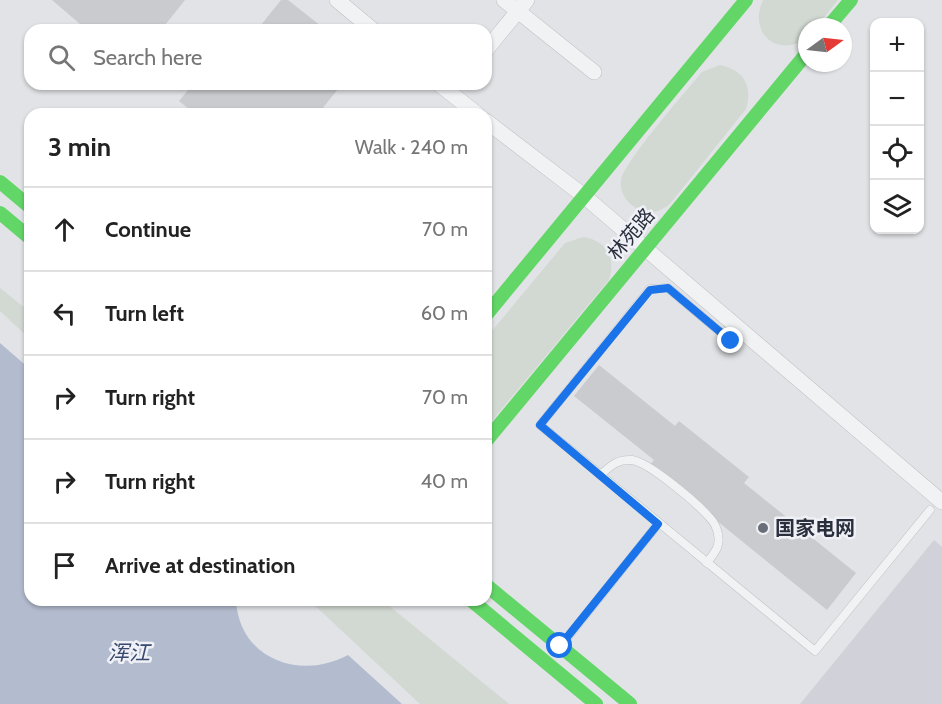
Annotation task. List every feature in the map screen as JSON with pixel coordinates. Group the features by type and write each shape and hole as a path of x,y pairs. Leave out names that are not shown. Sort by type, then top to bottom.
{"street":[{"path":"338,0 366,24"},
{"path":"504,0 523,6 594,72"},
{"path":"492,308 746,0"},
{"path":"836,18 851,0"},
{"path":"492,43 523,6"},
{"name":"林苑路","path":"492,434 798,64"},
{"path":"452,90 471,108"},
{"path":"492,126 584,196 645,248 936,506"},
{"path":"0,182 24,202"},
{"path":"0,213 24,233"},
{"path":"492,590 630,704"},
{"path":"478,606 596,704"}],"lane":[{"path":"731,341 668,288 650,290 540,425 815,651 936,506"},
{"path":"600,475 616,461 634,460 646,465 702,510 712,520 718,535 719,546 706,563"},
{"path":"547,663 658,524"}],"shaded area":[{"path":"763,0 838,0 823,18 798,18 798,43 796,44 776,44 768,39 762,32 759,12"},
{"path":"720,65 735,71 745,80 748,93 746,109 670,204 655,212 634,207 626,200 622,190 621,180 625,171 657,126 702,72"},
{"path":"583,237 604,246 610,257 609,280 492,421 492,331 565,243"},
{"path":"0,288 24,307 24,333 0,311"},
{"path":"934,540 942,547 942,704 800,704"},
{"path":"315,606 389,606 509,704 420,704"}],"water":[{"name":"浑江","path":"0,343 24,364 24,606 237,606 240,620 248,637 260,650 275,659 292,665 311,666 330,663 348,655 402,704 0,704"}],"building":[{"path":"52,0 185,0 166,24 80,24"},
{"path":"281,0 288,0 318,24 262,24"},
{"path":"188,90 337,90 323,108 188,108 179,101"},
{"name":"国家电网","path":"599,365 675,426 679,421 749,477 744,483 856,573 827,610 649,466 654,460 574,396"}],"traffic: fast":[{"path":"492,308 746,0"},
{"path":"836,18 851,0"},
{"path":"492,434 798,64"},
{"path":"0,182 24,202"},
{"path":"0,213 24,233"},
{"path":"492,590 630,704"},
{"path":"478,606 596,704"}],"place":[{"name":"国家电网","path":"763,528"}],"route":[{"path":"560,646 658,524 540,425 650,290 668,288 731,341"}]}
